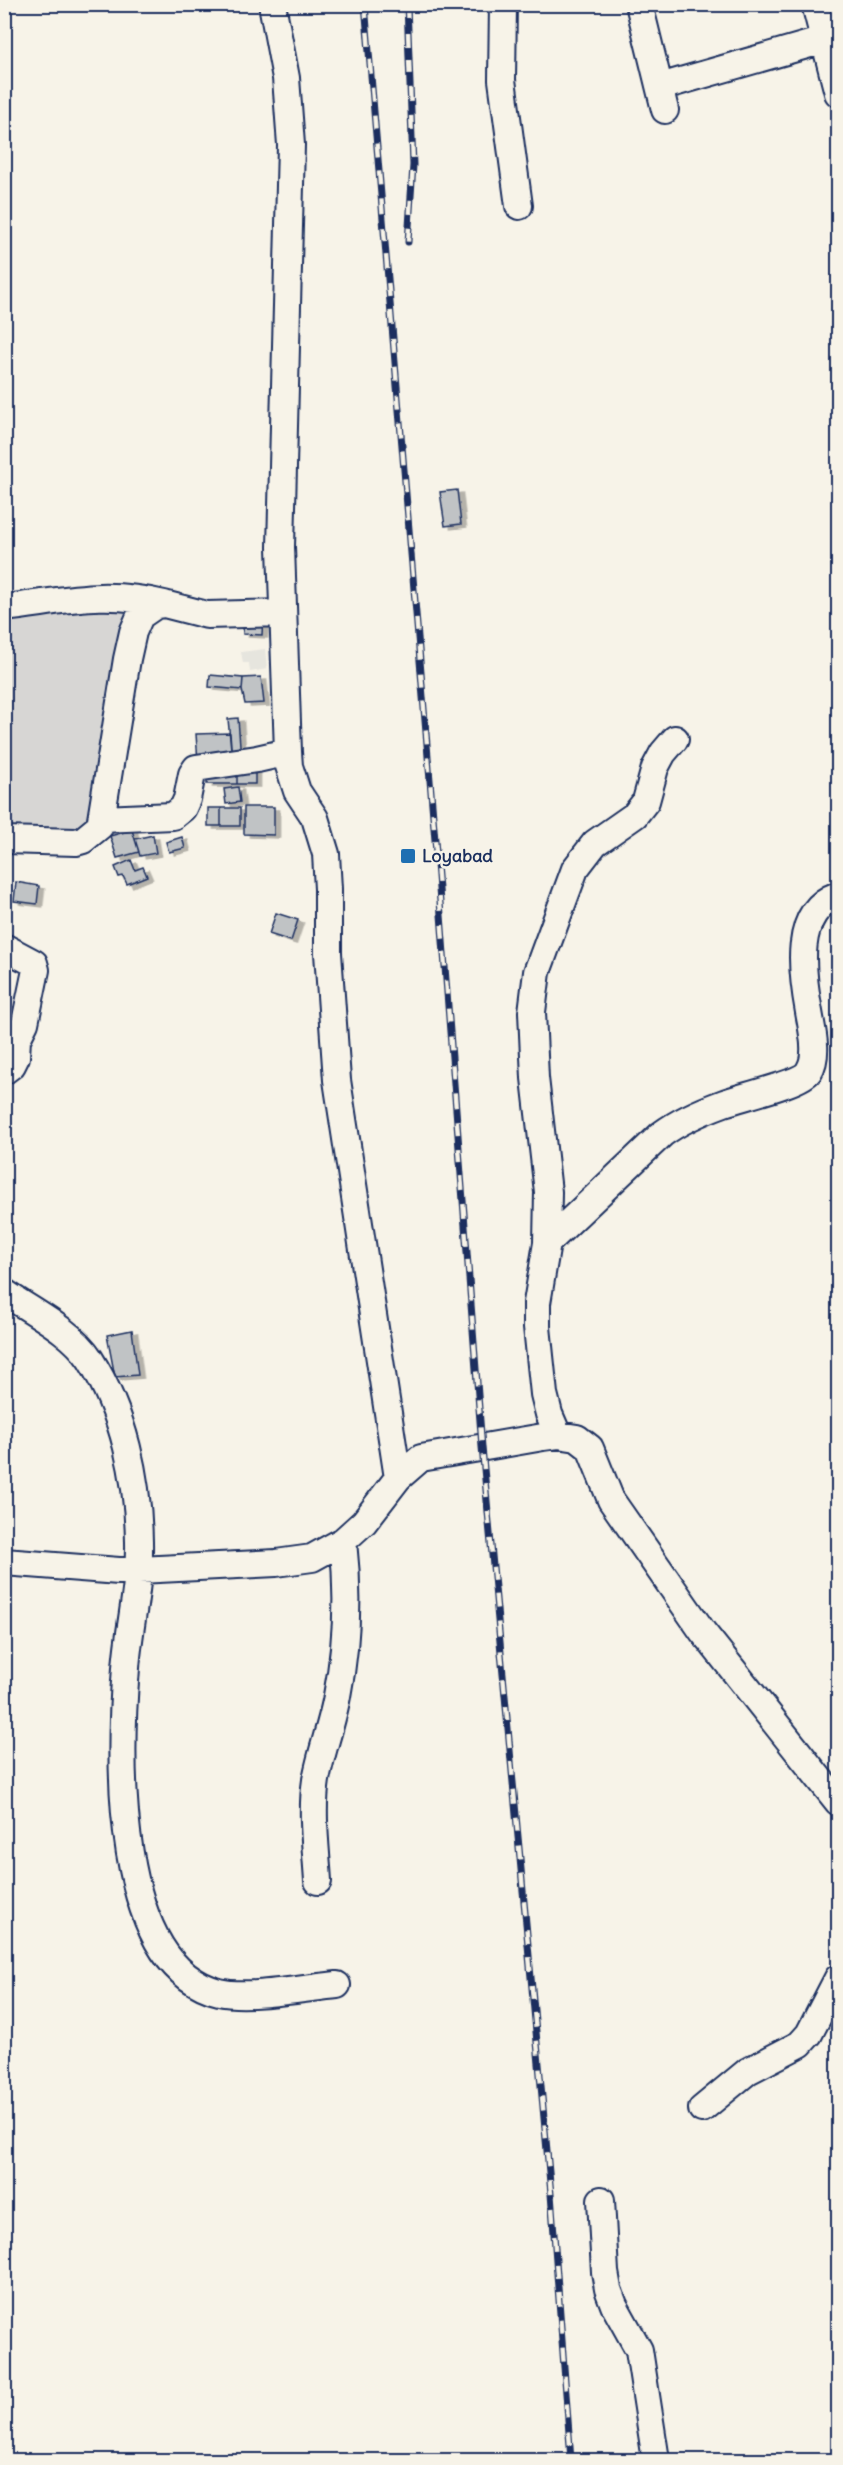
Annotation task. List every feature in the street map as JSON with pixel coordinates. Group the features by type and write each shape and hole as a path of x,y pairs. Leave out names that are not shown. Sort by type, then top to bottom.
{"street":[{"path":"272,4 286,78 291,145 282,613 289,766 297,791 315,818 326,854 328,953 337,1080 398,1478"},
{"path":"503,4 502,80 519,206"},
{"path":"639,4 662,98 824,40"},
{"path":"815,4 838,93"},
{"path":"4,608 99,595 137,597 207,615 282,613"},
{"path":"4,840 75,842 83,840 96,831 102,819 110,756 133,632 140,616 146,610 156,604 164,604"},
{"path":"558,1435 544,1394 537,1327 537,1303 547,1243 548,1192 535,1078 533,1038 532,1012 537,972 565,890 575,869 595,843 635,815 646,801 655,768 663,753 675,739"},
{"path":"102,819 173,816 183,808 192,774 196,768 232,764 288,752"},
{"path":"547,1243 662,1134 680,1121 724,1103 793,1082 808,1074 813,1062 813,1047 803,943 806,926 815,910 829,898 838,895"},
{"path":"4,947 34,963 36,970 25,1023 17,1039 16,1057 12,1065 4,1071"},
{"path":"4,1292 77,1344 88,1357 99,1376 118,1423 134,1478 138,1522 129,1570 123,1781 129,1858 147,1920 170,1961 194,1981 218,1992 241,1994 337,1985"},
{"path":"14,1563 129,1570 276,1563 312,1558 343,1541 364,1522 398,1478 421,1458 558,1435 577,1438 590,1448 611,1500 703,1632 838,1802"},
{"path":"318,1881 314,1805 316,1779 337,1697 344,1657 347,1608 343,1541"},
{"path":"702,2109 748,2072 800,2044 809,2034 838,1978"},
{"path":"601,2200 608,2289 614,2305 639,2350 656,2460"}],"shaded area":[{"path":"130,605 99,821 73,831 5,832 5,612"},
{"path":"265,649 267,669 250,672 249,663 243,663 241,652"}],"building":[{"path":"457,490 461,524 445,526 440,492"},
{"path":"244,616 263,617 262,635 243,634"},
{"path":"210,675 243,678 242,690 209,687"},
{"path":"261,677 264,703 245,704 242,690 243,678"},
{"path":"238,718 241,759 232,759 228,719"},
{"path":"230,733 232,759 198,762 196,734"},
{"path":"237,768 237,784 207,784 207,769"},
{"path":"237,768 255,768 255,784 237,784"},
{"path":"238,787 240,802 226,804 224,789"},
{"path":"244,807 274,807 274,835 244,834"},
{"path":"208,808 221,808 221,826 208,826"},
{"path":"221,808 240,808 240,826 221,826"},
{"path":"132,830 139,852 117,858 110,836"},
{"path":"153,835 156,853 140,856 135,839"},
{"path":"182,837 185,848 169,852 166,842"},
{"path":"131,860 135,870 143,867 147,876 127,884 123,876 119,877 115,867"},
{"path":"16,882 39,886 37,904 14,901"},
{"path":"276,913 298,920 291,941 269,934"},
{"path":"132,1330 138,1375 115,1377 107,1335"}],"railway":[{"path":"365,4 438,876 482,1447 551,2194 571,2460"},
{"path":"407,4 413,165 408,242"}],"place":[{"name":"Loyabad","path":"408,856"}]}
